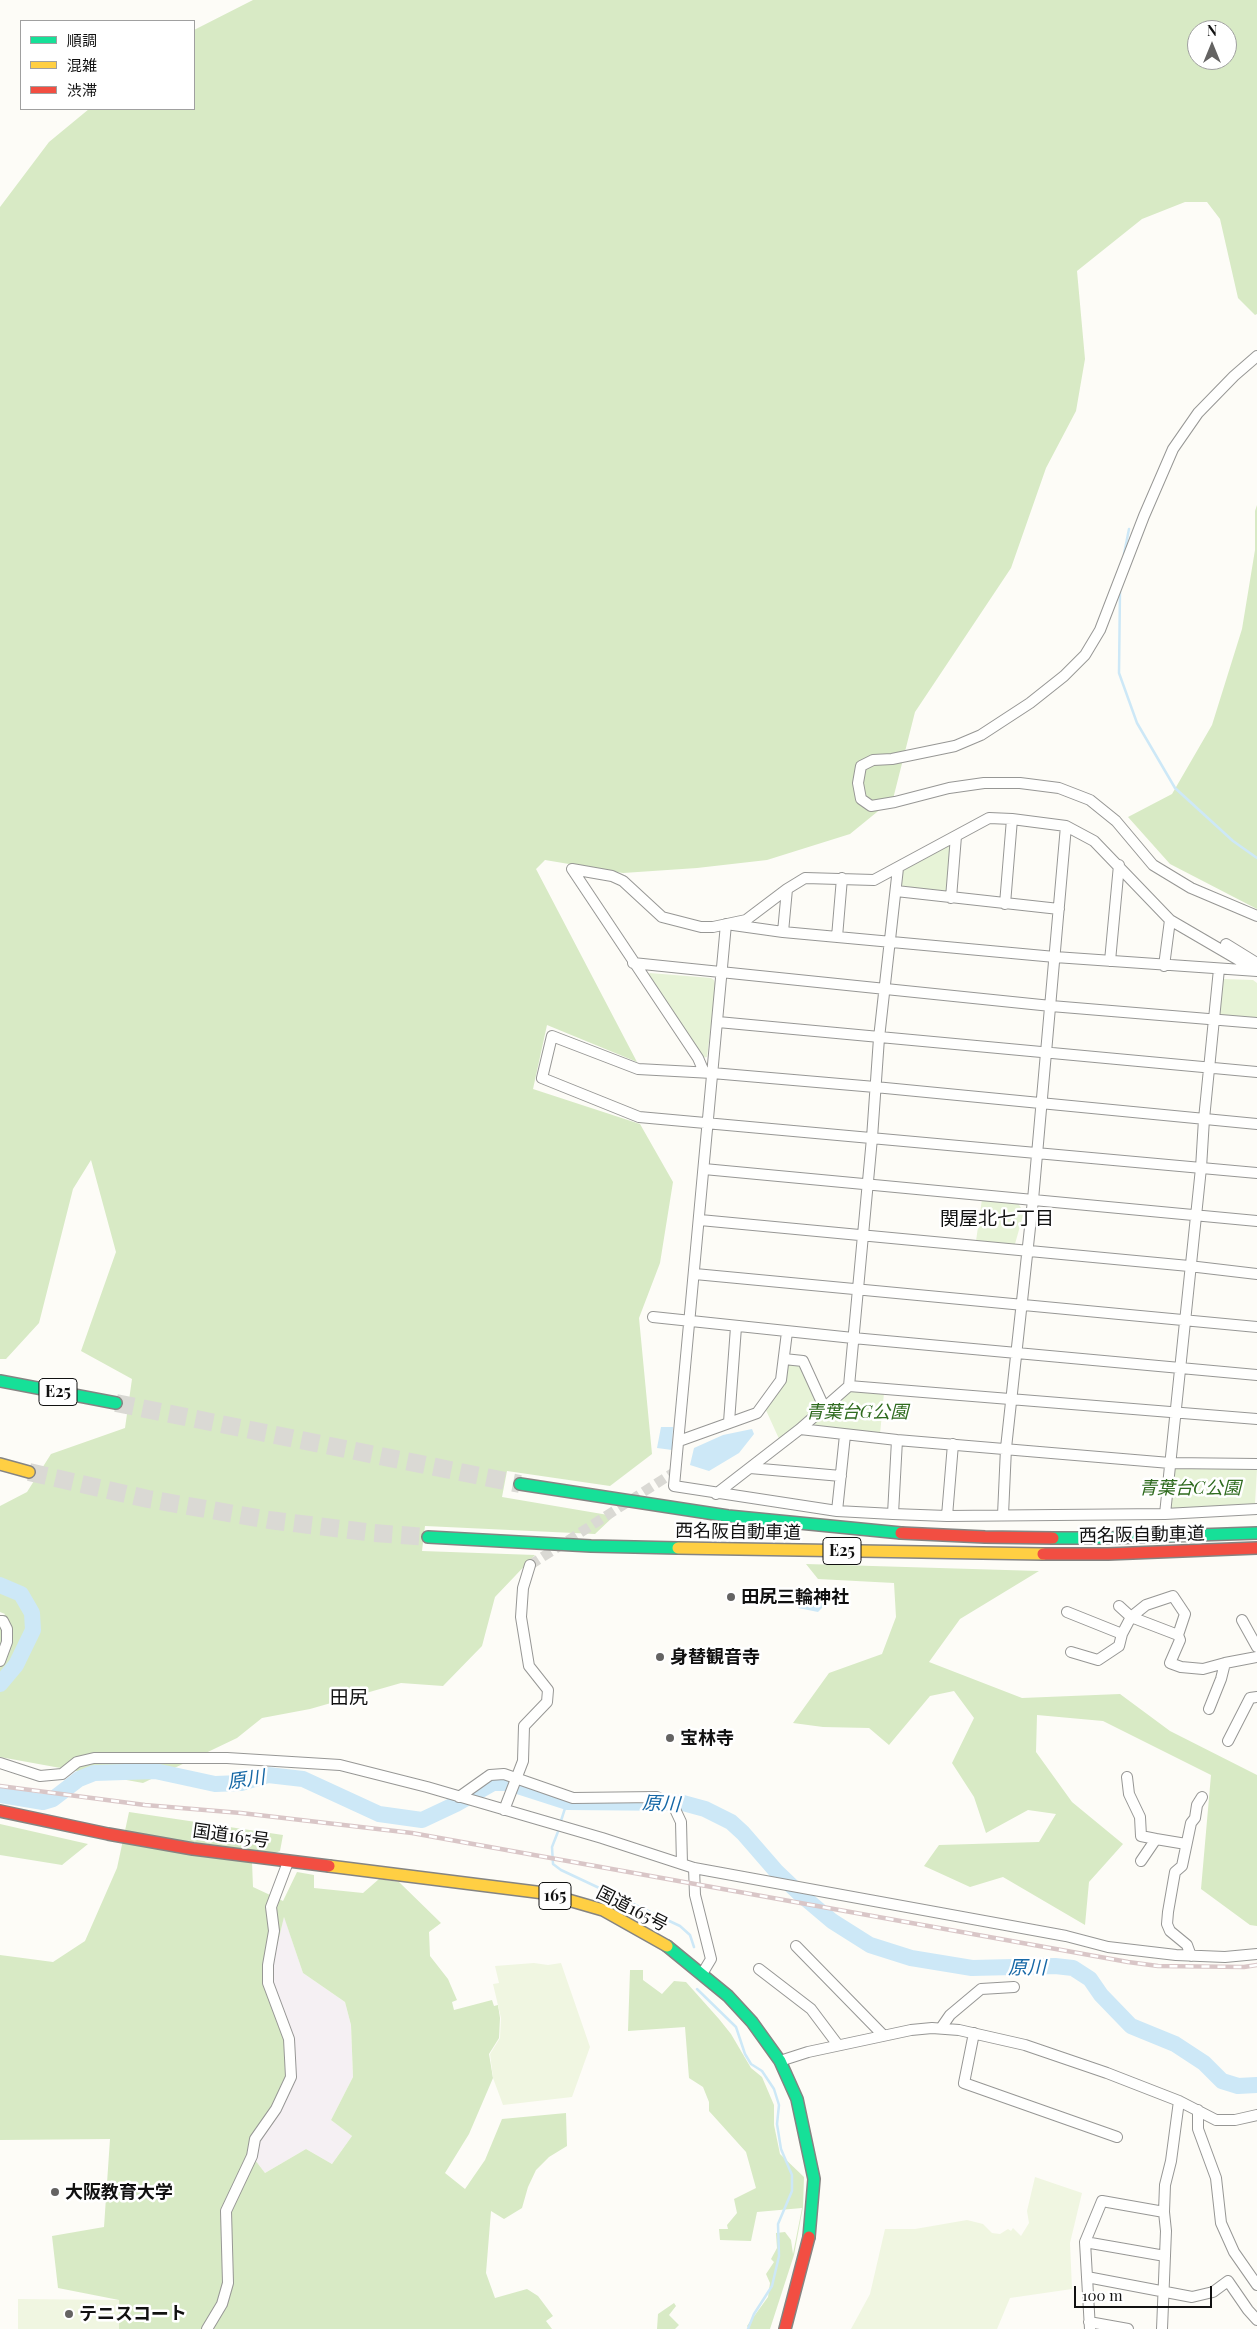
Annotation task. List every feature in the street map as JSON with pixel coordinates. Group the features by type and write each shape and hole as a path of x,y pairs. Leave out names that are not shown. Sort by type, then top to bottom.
{"highway":[{"name":"E25","path":"0,1381 116,1403"},
{"path":"0,1464 29,1472"},
{"name":"西名阪自動車道","path":"520,1484 728,1516 872,1531 985,1537 1107,1538 1257,1533"},
{"name":"西名阪自動車道","path":"428,1538 591,1546 948,1554 1117,1554 1257,1548"},
{"name":"国道165号","path":"0,1811 108,1834 288,1862 496,1886 579,1902 604,1910 660,1941 702,1974 752,2022 780,2061 797,2099 814,2178 809,2239 785,2329"}],"street":[{"path":"1257,356 1234,376 1198,413 1173,449 1125,562 1100,630 1085,655 1064,676 981,735 955,746 892,759 873,760 862,766 858,783 861,799 871,806 949,788 984,783 1020,783 1059,788 1090,800 1116,821 1153,865 1191,888 1257,916"},
{"path":"708,1072 633,963 572,869 612,876 622,881 662,917 702,927 712,927 746,920 805,878 874,880 988,818 1066,826 1094,841 1170,920 1257,971"},
{"path":"1005,904 1012,819"},
{"path":"1003,1515 1006,1448 1033,1200 1040,1103 1051,1006 1066,826"},
{"path":"951,898 956,836"},
{"path":"1110,961 1119,865"},
{"path":"716,1494 800,1428 848,1386 868,1186 879,1038 898,868"},
{"path":"837,937 842,878"},
{"path":"782,932 787,889"},
{"path":"896,891 1059,909"},
{"path":"1164,966 1170,920"},
{"path":"726,924 782,932 1054,957 1257,971"},
{"path":"726,924 718,1022 708,1072 708,1122 700,1220 674,1486 837,1512 947,1516 1165,1514 1257,1508"},
{"path":"1226,944 1257,964"},
{"path":"633,963 1051,1006 1257,1023"},
{"path":"1165,1514 1190,1266 1202,1168 1204,1119 1219,969"},
{"path":"718,1022 1257,1072"},
{"path":"1257,1124 875,1087 708,1072 638,1068 620,1063 552,1036 542,1078 639,1117 1257,1173"},
{"path":"704,1170 1257,1221"},
{"path":"700,1220 1257,1274"},
{"path":"695,1274 1257,1327"},
{"path":"654,1317 736,1327 1257,1375"},
{"path":"729,1422 736,1327"},
{"path":"679,1441 757,1413 781,1380 788,1332"},
{"path":"784,1359 803,1361 824,1407"},
{"path":"848,1386 1175,1414 1257,1419"},
{"path":"800,1428 897,1440 1170,1463 1257,1464"},
{"path":"837,1512 845,1435"},
{"path":"893,1514 897,1440"},
{"path":"947,1516 953,1444"},
{"path":"750,1468 841,1476"},
{"path":"504,1810 522,1761 524,1726 547,1702 548,1690 529,1666 521,1617 523,1588 530,1566"},
{"path":"1071,1652 1098,1660 1119,1646 1122,1634 1131,1617 1146,1605 1173,1596 1186,1614 1178,1635 1180,1640 1170,1663 1180,1667 1203,1669 1257,1657"},
{"path":"1119,1606 1131,1617 1178,1635"},
{"path":"1067,1612 1122,1634"},
{"path":"1242,1620 1257,1648"},
{"path":"0,1621 3,1622 7,1629 7,1642 0,1661"},
{"path":"1209,1709 1221,1679 1224,1663"},
{"path":"1228,1741 1250,1698 1257,1697"},
{"path":"0,1763 40,1776 62,1774 77,1762 94,1758 278,1760 340,1766 458,1796 653,1853 694,1868 1056,1934 1108,1947 1191,1956 1224,1957 1257,1954"},
{"path":"458,1796 490,1775 504,1774 573,1798 657,1797 673,1806 681,1822 682,1864"},
{"path":"1127,1778 1129,1794 1140,1817 1141,1836 1186,1844"},
{"path":"1191,1956 1187,1945 1170,1931 1168,1924 1169,1902 1175,1872 1182,1866 1190,1823 1195,1818 1197,1805 1202,1796"},
{"path":"1141,1861 1156,1839"},
{"path":"207,2329 222,2304 228,2283 226,2211 252,2156 255,2138 276,2109 291,2077 289,2039 268,1983 268,1965 274,1931 271,1907 288,1862"},
{"path":"694,1868 695,1894 711,1959 702,1974"},
{"path":"796,1946 883,2036"},
{"path":"759,1969 811,2008 838,2045"},
{"path":"942,2028 950,2015 982,1989 1014,1987"},
{"path":"780,2061 838,2045 911,2030 942,2028 974,2033 1025,2045 1179,2101 1216,2120 1236,2120 1257,2115"},
{"path":"974,2033 964,2083 1118,2138"},
{"path":"1162,2329 1166,2231 1164,2212 1165,2185 1171,2161 1179,2101"},
{"path":"1198,2110 1198,2129 1216,2178 1221,2223 1234,2252 1257,2285"},
{"path":"1128,2329 1089,2325 1086,2242 1102,2201 1164,2212"},
{"path":"1086,2242 1165,2256"},
{"path":"1087,2278 1192,2297 1213,2292 1228,2281 1257,2320"}],"shaded area":[{"path":"284,1916 303,1973 345,2002 351,2025 353,2077 331,2120 352,2136 332,2164 306,2149 265,2173 252,2156 268,1983"}],"green space":[{"path":"253,0 1257,0 1257,314 1255,315 1238,298 1220,219 1207,202 1185,202 1142,219 1077,271 1085,359 1076,411 1046,468 1011,568 915,712 893,799 850,834 767,860 697,868 623,873 545,860 536,869 637,1062 547,1025 533,1089 640,1124 673,1182 660,1263 639,1318 652,1454 610,1486 507,1471 502,1497 614,1516 595,1534 425,1526 422,1551 535,1555 495,1597 482,1646 443,1686 401,1683 310,1709 262,1718 237,1738 143,1783 0,1757 0,1623 5,1614 0,1612 0,1506 27,1492 51,1454 125,1428 132,1379 81,1351 116,1252 91,1160 73,1189 39,1323 6,1359 0,1359 0,207 49,142 88,110 195,110 195,29"},
{"path":"1257,505 1257,909 1170,864 1128,817 1172,794 1212,725 1242,629 1255,550 1255,511"},
{"path":"950,843 951,859 946,891 940,896 902,890 899,885 901,872"},
{"path":"650,973 711,978 714,980 716,986 707,1057 701,1058 645,976"},
{"path":"1223,979 1253,980 1257,983 1257,1021 1216,1016"},
{"path":"982,1199 1017,1202 1024,1212 1015,1244 976,1241"},
{"path":"786,1362 801,1364 821,1407 780,1441 765,1408"},
{"name":"青葉台G公園","path":"848,1390 884,1393 880,1434 807,1426"},
{"name":"青葉台C公園","path":"1174,1468 1257,1469 1255,1504 1168,1509"},
{"path":"806,1564 1039,1571 960,1619 929,1662 1022,1698 1120,1694 1170,1731 1257,1775 1257,1926 1250,1925 1201,1889 1211,1775 1103,1721 1037,1715 1036,1752 1072,1802 1123,1844 1089,1882 1085,1925 1003,1877 970,1887 924,1866 939,1845 1039,1842 1056,1814 1028,1810 986,1833 974,1797 952,1763 974,1718 954,1691 930,1696 889,1745 869,1728 823,1727 793,1723 829,1673 882,1654 896,1617 894,1583 818,1579"},
{"path":"129,1812 283,1835 280,1851 252,1862 253,1887 283,1901 297,1872 314,1875 314,1888 363,1893 379,1879 399,1882 441,1923 429,1932 430,1956 448,1979 457,2000 452,2002 454,2010 492,2000 494,2006 498,2005 500,2018 499,2038 489,2054 493,2078 469,2134 445,2173 465,2189 485,2160 502,2119 566,2113 567,2146 549,2157 536,2170 528,2187 522,2208 504,2219 491,2211 486,2273 495,2298 527,2289 538,2296 553,2316 546,2321 552,2329 119,2329 119,2300 58,2288 52,2236 104,2227 110,2139 0,2140 0,1955 53,1962 85,1941 117,1868","holes":["284,1917 303,1973 345,2002 351,2025 353,2077 331,2120 352,2136 332,2164 306,2149 265,2173 252,2156 291,2077 280,2015 268,1983"]},
{"path":"0,1824 88,1844 62,1865 0,1855"},
{"path":"534,1963 548,1965 561,1963 590,2047 572,2097 503,2105 493,2078 490,2054 500,2038 501,2018 493,1984 499,1983 495,1966"},
{"path":"630,1970 643,1970 643,1980 662,1994 674,1981 686,1982 719,2019 731,2034 751,2068 762,2077 774,2105 774,2125 780,2154 804,2177 803,2207 794,2255 770,2329 749,2329 747,2326 768,2297 770,2283 766,2274 774,2262 771,2259 777,2248 776,2233 785,2232 791,2240 793,2254 802,2208 757,2212 751,2241 720,2240 719,2229 728,2229 727,2225 737,2213 734,2199 756,2188 746,2152 709,2111 709,2102 703,2087 689,2078 685,2027 628,2031"},
{"path":"1035,2177 1082,2193 1070,2243 1072,2289 1010,2298 997,2329 851,2329 870,2294 885,2229 915,2229 967,2220 983,2224 992,2233 1000,2234 1008,2229 1011,2231 1013,2228 1021,2236 1029,2223 1027,2211"},
{"name":"テニスコート","path":"18,2299 119,2300 119,2329 18,2329"},
{"path":"674,2303 676,2306 669,2315 679,2325 675,2329 657,2329 658,2314"}],"water":[{"path":"661,1427 673,1427 672,1450 657,1448"},
{"path":"752,1429 754,1434 739,1453 709,1471 690,1465 694,1448 723,1435"},
{"path":"808,1591 825,1598 822,1608 818,1612 798,1608"}],"waterway":[{"path":"1124,554 1129,529"},
{"path":"1120,590 1119,673 1137,723 1175,788 1233,841 1257,858"},
{"name":"原川","path":"0,1585 21,1594 32,1613 33,1630 16,1665 0,1684"},
{"name":"原川","path":"0,1795 43,1802 53,1799 79,1779 94,1773 155,1771 215,1784 241,1783 268,1775 303,1779 379,1814 422,1820 456,1804 493,1783 508,1783 567,1802 683,1803 705,1809 731,1822 800,1894 832,1921 870,1945 911,1958 972,1968 1055,1966 1073,1968 1090,1979 1101,1995 1131,2026 1175,2044 1204,2063 1222,2081 1238,2086 1257,2085"},
{"path":"560,1824 567,1802"},
{"path":"559,1829 552,1847 553,1864 561,1870 680,1926 690,1935 694,1947"},
{"path":"697,1989 736,2027 745,2054 751,2064 762,2071 774,2089 779,2105 777,2124 781,2149 792,2175 792,2191 778,2224 779,2256 772,2286 754,2314 748,2329"}],"tunnel":[{"path":"116,1403 520,1484"},
{"path":"530,1565 676,1471"},
{"path":"29,1472 148,1499 269,1520 374,1533 428,1537"}],"railway":[{"path":"0,1786 145,1805 241,1813 412,1833 1128,1962 1158,1966 1244,1967 1257,1965"}],"traffic: fast":[{"path":"0,1381 116,1403"},
{"path":"520,1484 728,1516 901,1533"},
{"path":"1053,1538 1257,1533"},
{"path":"428,1537 591,1546 678,1548"},
{"path":"667,1946 728,1996 752,2022 780,2061 797,2099 814,2179 809,2237"}],"traffic: slow":[{"path":"0,1464 29,1472"},
{"path":"678,1548 1043,1554"},
{"path":"329,1866 544,1893 603,1910 667,1946"}],"traffic: jam":[{"path":"901,1533 1053,1538"},
{"path":"1043,1554 1108,1554 1257,1548"},
{"path":"0,1811 108,1834 193,1849 329,1866"},
{"path":"785,2329 809,2237"}],"place":[{"name":"田尻三輪神社","path":"731,1597"},
{"name":"身替観音寺","path":"660,1657"},
{"name":"宝林寺","path":"670,1738"},
{"name":"大阪教育大学","path":"55,2192"},
{"name":"テニスコート","path":"69,2314"}],"district":[{"name":"関屋北七丁目","path":"997,1219"},
{"name":"田尻","path":"349,1698"}]}
